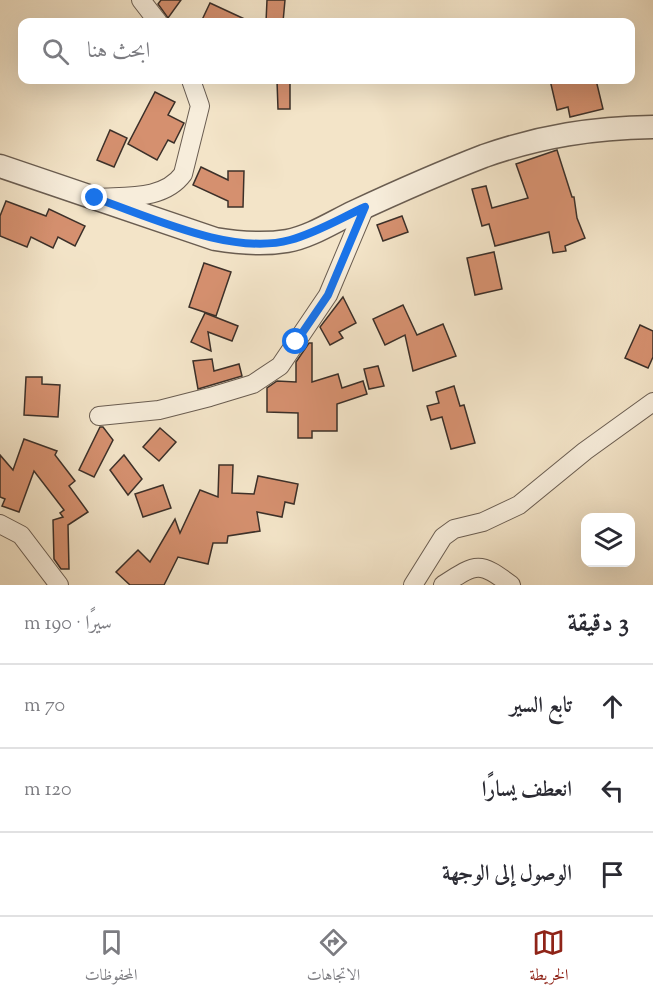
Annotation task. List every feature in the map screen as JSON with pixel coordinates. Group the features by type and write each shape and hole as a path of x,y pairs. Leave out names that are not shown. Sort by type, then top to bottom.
{"street":[{"path":"141,0 155,18"},
{"path":"95,198 154,194 176,184 183,174 200,106 192,84"},
{"path":"0,165 192,232 241,243 289,241 485,156 541,140 601,128 653,127"},
{"path":"99,416 159,410 210,397 253,384 280,366 328,295 365,207"},
{"path":"413,585 443,537 454,529 483,522 519,505 585,451 653,402"},
{"path":"0,524 21,535 59,585"},
{"path":"443,585 461,573 482,567 489,568 511,585"}],"building":[{"path":"161,0 181,0 168,18 158,4"},
{"path":"267,0 285,0 283,18 266,18"},
{"path":"210,3 242,18 203,18"},
{"path":"277,84 290,84 290,109 278,109"},
{"path":"551,84 597,84 603,109 570,117 568,107 557,110"},
{"path":"155,92 175,102 168,115 184,123 174,143 168,140 157,160 128,144"},
{"path":"110,130 127,138 114,167 97,160"},
{"path":"557,150 572,197 574,197 577,218 585,238 565,246 566,251 553,253 549,232 495,246 489,224 482,226 472,189 486,186 492,208 528,198 516,164"},
{"path":"201,167 228,180 228,171 244,171 243,207 228,207 228,201 193,185"},
{"path":"6,201 46,216 49,209 85,226 75,246 58,237 53,248 31,237 27,247 0,236 0,216"},
{"path":"402,216 408,232 383,241 377,225"},
{"path":"494,252 502,289 475,295 467,258"},
{"path":"204,263 231,272 216,316 189,307"},
{"path":"343,297 356,323 339,332 343,338 330,345 320,327"},
{"path":"403,305 417,335 443,324 456,356 413,371 405,335 385,345 373,319"},
{"path":"205,313 238,326 232,341 208,332 211,351 191,342"},
{"path":"640,325 653,331 653,357 648,368 625,358"},
{"path":"309,343 312,343 312,382 338,374 342,388 363,381 367,394 337,404 337,431 312,431 312,438 298,438 298,413 267,412 267,388 277,381 296,382 296,362"},
{"path":"212,359 214,371 239,364 242,376 198,389 193,361"},
{"path":"378,366 384,386 369,389 364,369"},
{"path":"26,377 42,377 42,384 60,385 58,417 24,415"},
{"path":"454,386 460,406 464,405 475,443 451,449 442,417 431,420 427,406 439,403 436,392"},
{"path":"100,427 103,427 113,440 94,477 79,470"},
{"path":"160,428 176,442 159,461 143,447"},
{"path":"24,439 57,451 55,455 75,481 69,486 88,512 68,525 69,569 61,569 54,559 53,520 63,517 60,513 64,510 34,471 19,512 2,506 5,499 0,497 0,455 13,470"},
{"path":"124,455 142,479 128,495 110,470"},
{"path":"219,465 233,465 232,493 254,494 258,476 298,484 294,504 285,502 282,517 257,512 260,531 228,536 227,543 213,543 208,564 178,557 164,585 130,585 116,572 138,550 150,562 175,519 180,533 200,490 218,497"},
{"path":"163,485 171,508 143,517 135,494"}],"route":[{"path":"95,198 192,232 241,243 289,241 365,207 328,295 296,342"}]}
